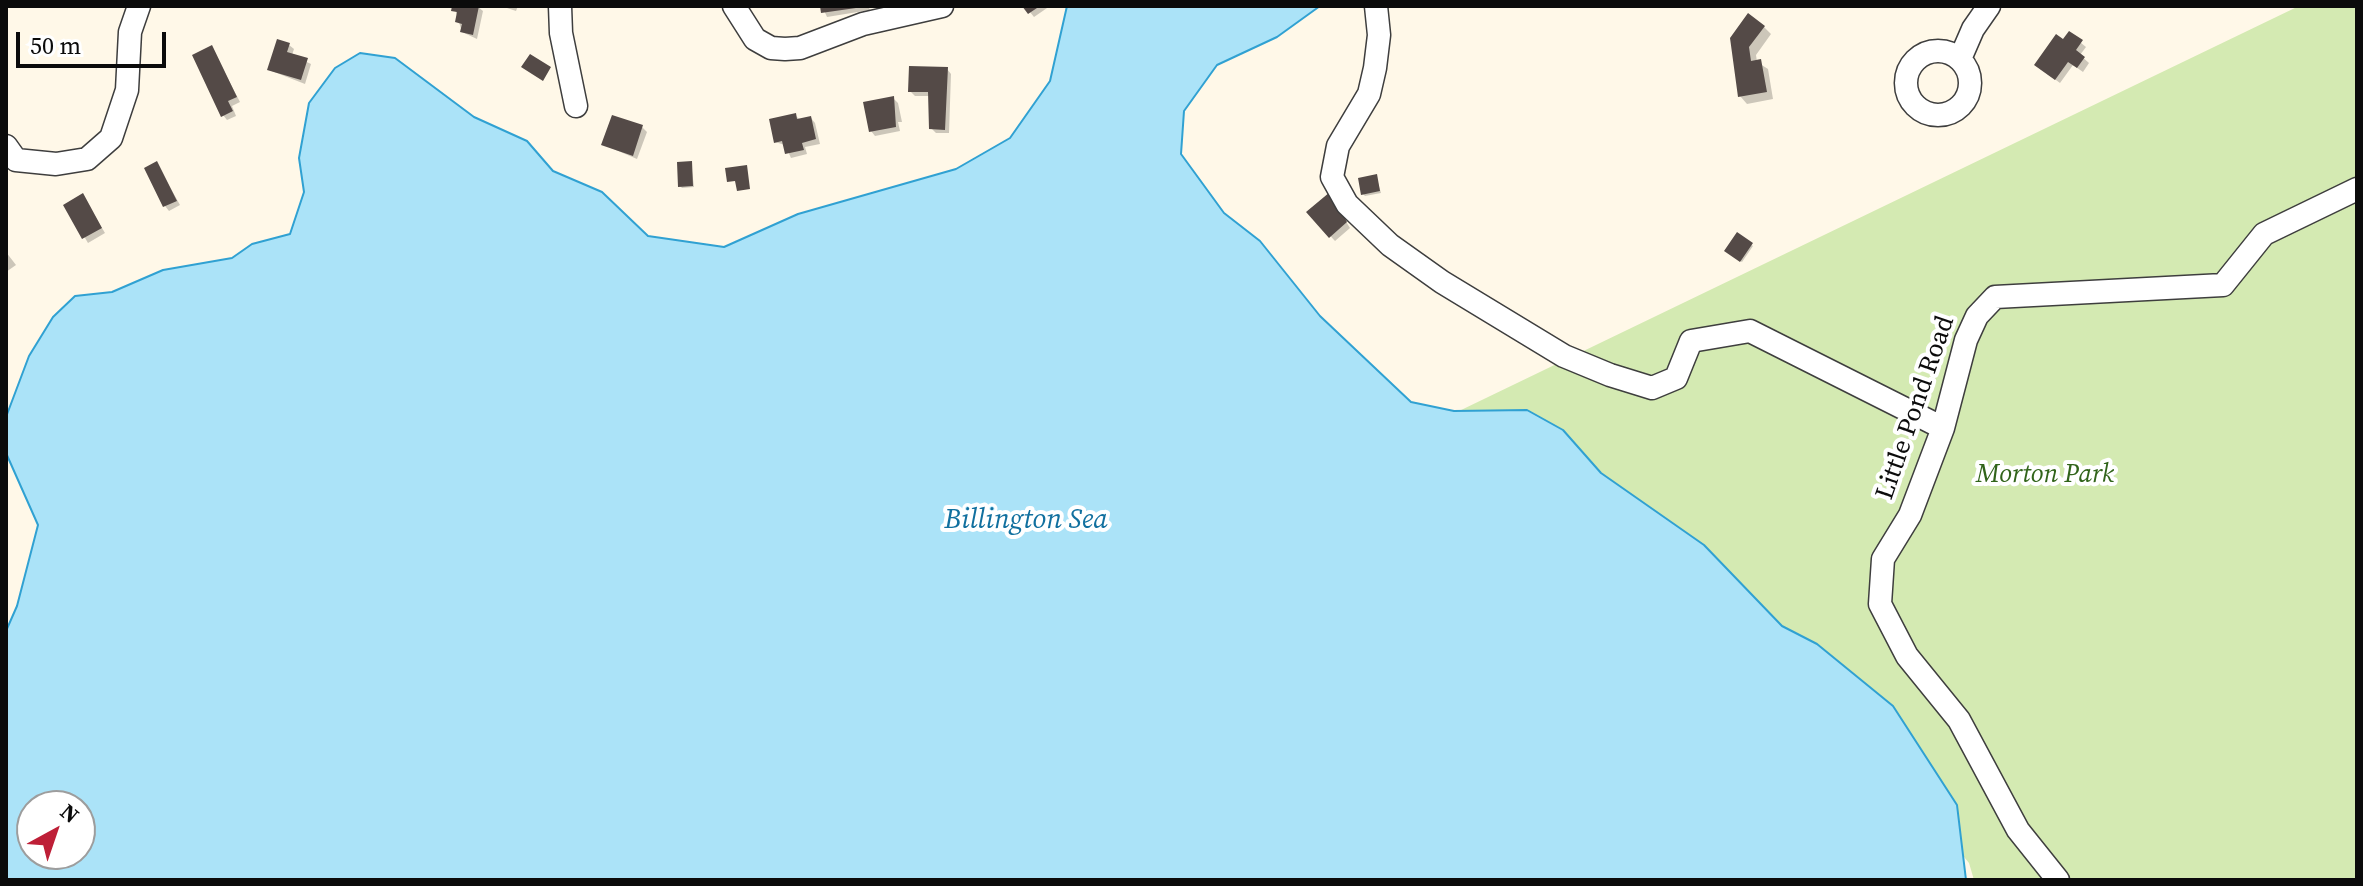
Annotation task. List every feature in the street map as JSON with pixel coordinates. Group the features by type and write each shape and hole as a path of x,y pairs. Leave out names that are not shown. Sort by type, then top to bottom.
{"street":[{"path":"6,146 16,160 56,164 87,159 111,138 127,90 130,32 139,6"},
{"path":"560,6 561,33 576,106"},
{"path":"734,6 755,39 771,48 800,48 839,33 942,6"},
{"path":"1376,6 1379,35 1369,94 1338,146 1332,177 1347,204 1390,245 1442,282 1564,356 1610,375 1652,388 1676,378 1691,341 1750,331 1943,428"},
{"path":"1960,59 1989,6"},
{"name":"Little Pond Road","path":"2058,880 2018,830 1959,720 1907,656 1880,604 1883,559 1910,515 1943,428 1966,340 1977,316 1995,297 2223,285 2264,234 2357,189"}],"green space":[{"name":"Morton Park","path":"2299,6 2357,6 2357,880 1974,880 1969,863 1872,744 1430,425"}],"water":[{"name":"Billington Sea","path":"1067,6 1320,6 1277,37 1217,65 1184,111 1181,154 1224,213 1260,241 1320,316 1411,402 1454,411 1527,410 1563,430 1601,473 1704,545 1782,626 1817,644 1893,706 1957,805 1966,880 6,880 6,631 17,606 38,525 6,453 6,417 29,356 53,317 75,296 112,292 163,270 232,258 252,244 290,234 304,192 299,158 309,103 335,68 360,53 395,58 474,117 527,141 553,171 602,192 648,236 724,247 798,214 956,169 1010,138 1050,81"}],"building":[{"path":"452,6 479,6 473,35 460,32 462,24 455,22 457,12 451,11"},
{"path":"820,6 855,6 856,8 821,13"},
{"path":"1022,6 1040,6 1028,14"},
{"path":"1748,13 1765,26 1749,47 1751,61 1761,59 1767,92 1738,97 1730,38"},
{"path":"2069,31 2083,40 2076,50 2085,57 2077,68 2068,62 2055,80 2034,65 2056,34 2063,39"},
{"path":"277,39 290,43 287,52 308,58 301,80 267,70"},
{"path":"212,45 237,97 228,101 233,111 221,117 192,55"},
{"path":"530,54 551,67 543,81 521,67"},
{"path":"909,66 948,67 945,130 929,129 928,92 908,92"},
{"path":"894,96 896,127 869,132 863,102"},
{"path":"796,113 797,119 811,116 816,139 802,143 804,150 785,154 782,141 774,143 769,119"},
{"path":"612,115 643,125 633,156 601,145"},
{"path":"157,161 177,201 163,207 144,168"},
{"path":"692,161 693,186 678,187 677,162"},
{"path":"747,165 750,189 737,191 735,181 727,182 725,168"},
{"path":"1377,174 1380,191 1361,195 1358,178"},
{"path":"1330,192 1347,222 1329,238 1306,212"},
{"path":"83,193 102,228 82,239 63,205"},
{"path":"1737,232 1753,243 1740,262 1724,251"}]}
